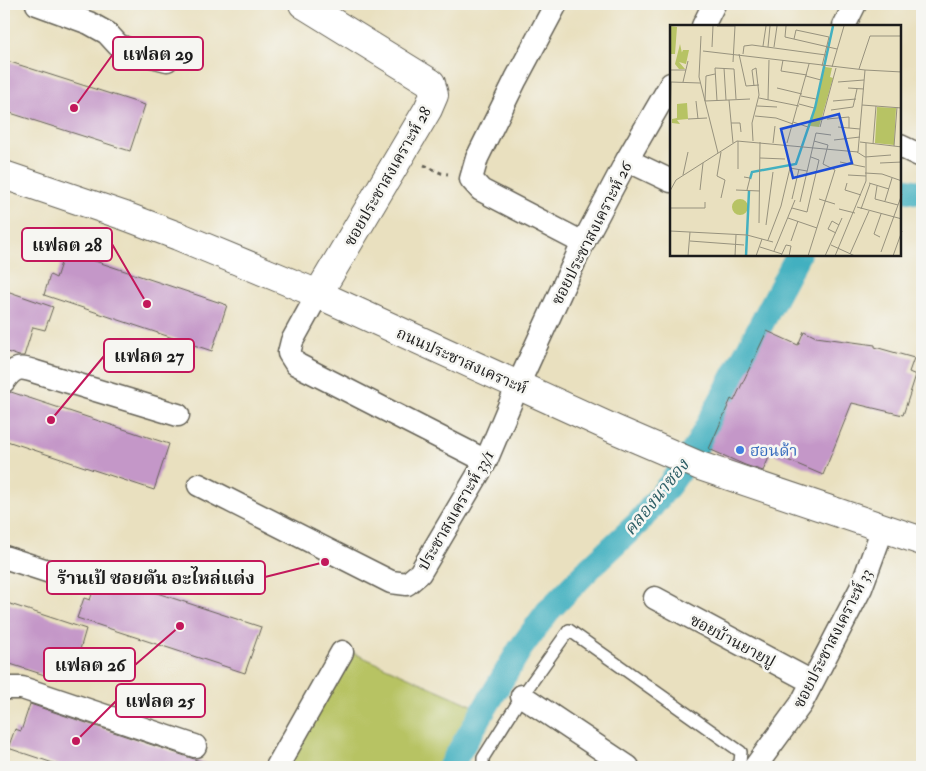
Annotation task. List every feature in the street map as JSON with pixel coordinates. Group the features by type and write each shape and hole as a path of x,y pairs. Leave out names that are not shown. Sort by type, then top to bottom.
{"main road":[{"name":"ซอยประชาสงเคราะห์ 28","path":"303,4 431,83 434,95 428,109 318,294"},
{"name":"ถนนประชาสงเคราะห์","path":"4,175 178,236 318,294 645,443 700,466 883,528 920,538"}],"street":[{"path":"37,4 90,23 107,33 118,45 132,51 167,60"},
{"path":"556,4 516,78 477,158 471,179 481,190 583,243"},
{"path":"704,25 714,4"},
{"path":"844,25 855,4"},
{"name":"ซอยประชาสงเคราะห์ 26","path":"518,385 583,243 627,160 670,86"},
{"path":"901,146 922,155"},
{"path":"627,160 670,181"},
{"path":"318,294 292,340 289,353 296,364 486,461"},
{"path":"4,381 11,371 25,368 178,415"},
{"name":"ประชาสงเคราะห์ 33/1","path":"199,485 391,582 407,584 420,573 486,461 518,385"},
{"name":"ซอยประชาสงเคราะห์ 33","path":"755,767 801,704 861,588 883,528"},
{"path":"4,558 72,579"},
{"name":"ซอยบ้านยายปู","path":"655,598 812,682"},
{"path":"277,767 342,652"},
{"path":"4,689 22,688 195,746"},
{"path":"522,696 628,767"}],"lane":[{"path":"483,767 483,758 522,696 569,630 741,752 740,762 736,767"}],"path":[{"path":"401,154 441,173 471,179"}],"green space":[{"path":"349,651 474,706 440,767 284,767"}],"building":[{"path":"4,60 145,105 130,151 4,111"},
{"path":"65,251 227,305 212,351 44,295 50,275 56,278"},
{"path":"4,290 53,307 45,330 33,327 24,356 4,351"},
{"path":"767,331 798,345 804,331 816,337 875,345 875,347 914,358 909,372 916,375 903,415 852,403 823,475 771,453 763,471 709,449 731,399 734,401"},
{"path":"11,392 169,444 154,490 4,440 4,401 6,394"},
{"path":"99,574 261,627 245,673 77,618 84,598 90,600"},
{"path":"4,602 86,629 79,653 67,649 57,679 4,662"},
{"path":"30,704 209,764 208,767 65,767 8,748 15,729 21,731"}],"waterway":[{"name":"คลองนาซอง","path":"901,189 922,193"},
{"name":"คลองนาซอง","path":"450,767 520,649 548,611 639,522 670,484 696,447 797,256"}],"place":[{"name":"แฟลต 29","path":"74,108"},
{"name":"แฟลต 28","path":"147,304"},
{"name":"แฟลต 27","path":"51,420"},
{"name":"ฮอนด้า","path":"740,450"},
{"name":"ร้านเป้ ซอยตัน อะไหล่แต่ง","path":"325,562"},
{"name":"แฟลต 26","path":"180,626"},
{"name":"แฟลต 25","path":"76,741"}]}
